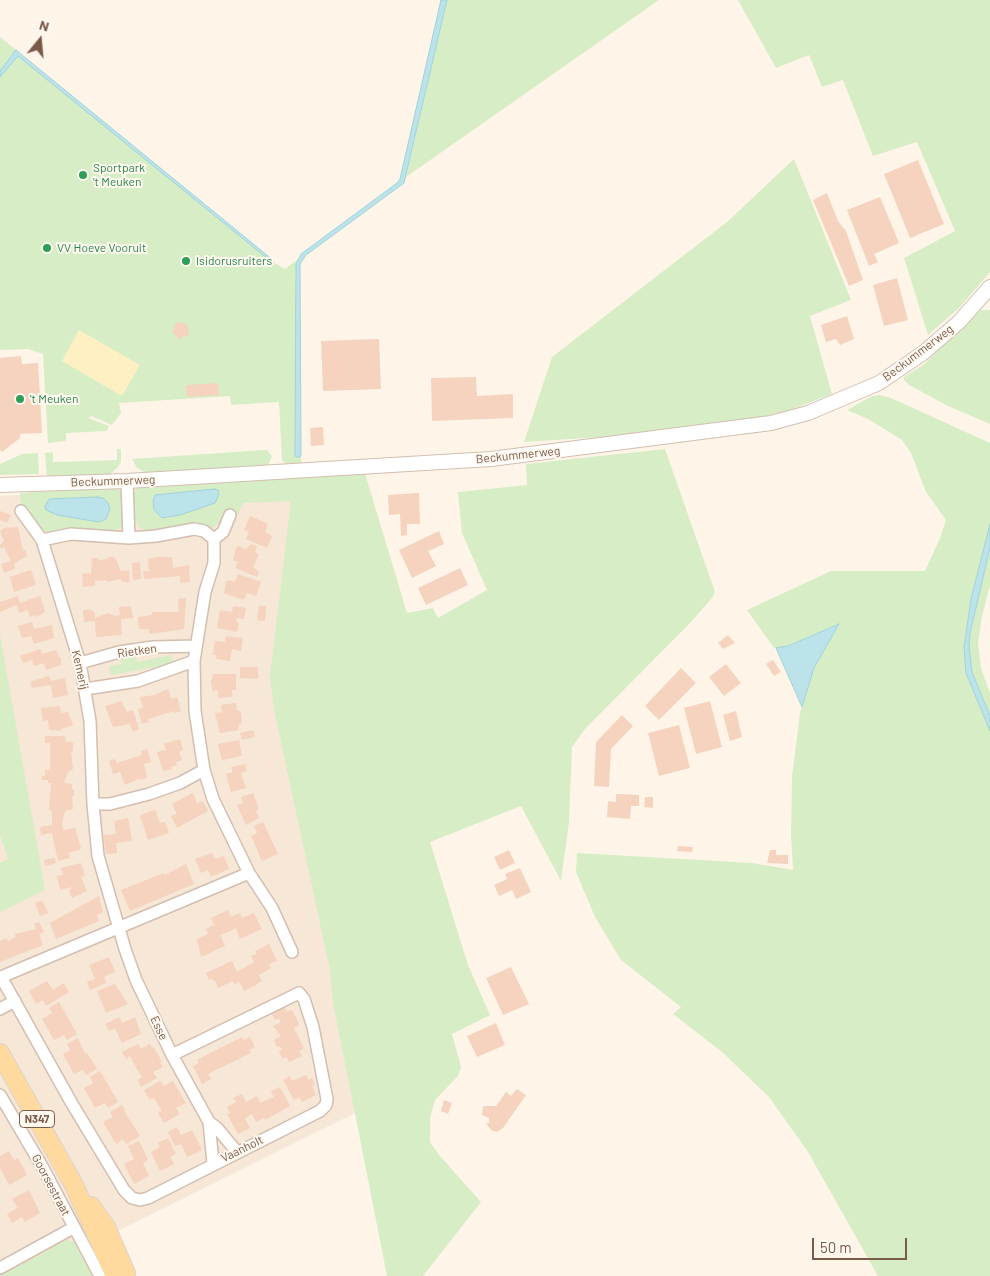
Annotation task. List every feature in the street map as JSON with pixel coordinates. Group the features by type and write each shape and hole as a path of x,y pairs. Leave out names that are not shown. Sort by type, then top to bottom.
{"main road":[{"name":"Goorsestraat","path":"0,1053 74,1185 115,1276"},
{"name":"Goorsestraat","path":"74,1185 106,1227 127,1276"}],"street":[{"name":"Beckummerweg","path":"0,485 128,481 491,459 771,423 808,413 879,382 923,353 959,322 990,287"},
{"path":"128,481 129,538"},
{"name":"Kemerij","path":"22,510 42,540 80,663 85,689 93,760 93,804 98,856 119,928"},
{"path":"214,539 223,532 230,515"},
{"path":"42,540 71,534 129,538 156,536 194,529 204,531 214,539"},
{"path":"214,539 214,564 205,592 194,661 195,711 204,770 213,799 250,873 272,908 292,952"},
{"name":"Rietken","path":"80,663 119,652 153,647 196,646"},
{"name":"Rietken","path":"85,689 138,680 194,661"},
{"path":"93,804 110,804 149,794 180,783 204,770"},
{"name":"Vaanholt","path":"172,1055 299,994 304,999 313,1027 327,1099 326,1105 320,1111 213,1163 144,1200 128,1196 71,1102 1,977 250,873"},
{"name":"Esse","path":"119,928 136,980 172,1055 209,1122 213,1163"},
{"path":"0,1009 15,1001"},
{"name":"Goorsestraat","path":"0,1095 100,1276"},
{"name":"Esse","path":"209,1122 217,1128 237,1152"},
{"path":"0,1268 74,1228"}],"shaded area":[{"path":"316,478 365,1108 76,1252 0,1276 0,496"}],"green space":[{"path":"447,0 659,0 406,177"},
{"path":"738,0 990,0 990,272 959,308 928,335 904,258 955,231 917,142 873,156 843,80 822,87 809,55 776,68"},
{"path":"0,37 16,50 0,71"},
{"name":"Sportpark 't Meuken","path":"16,53 273,262 285,269 297,260 295,279 297,281 301,463 286,464 282,460 279,402 231,405 230,396 119,403 121,413 112,425 91,416 88,418 109,426 107,431 66,433 66,441 48,443 43,354 28,349 0,350 0,75"},
{"path":"794,159 851,300 810,316 832,394 790,410 738,422 648,434 524,442 552,357 727,222"},
{"path":"980,310 990,310 990,424 948,406 909,385 904,380 904,377 923,365"},
{"path":"879,395 891,398 990,443 990,524 971,599 964,647 966,673 990,731 990,1276 878,1276 808,1152 769,1097 722,1052 673,1014 681,1007 621,960 595,917 576,872 577,853 752,863 793,870 791,834 792,777 800,713 814,668 839,624 780,649 774,648 747,610 831,571 925,571 946,520 926,492 911,453 902,440 868,419 847,410 872,396"},
{"path":"117,449 121,449 121,462 110,474 47,477 45,453 53,452 53,462 117,460"},
{"path":"665,449 715,592 690,623 585,729 572,747 569,822 561,881 521,806 430,842 468,965 490,1015 452,1034 461,1067 458,1076 435,1100 430,1118 430,1142 439,1155 481,1202 423,1276 387,1276 333,1002 330,970 274,709 270,677 291,501 243,503 238,515 227,509 222,520 212,528 194,523 151,533 139,527 135,519 133,496 138,486 364,470 407,613 433,608 438,618 487,590 462,533 458,492 527,485 526,464","holes":["214,489 215,503 168,518 155,495"]},
{"path":"267,450 272,456 268,466 146,473 137,468 132,459"},
{"path":"38,453 39,474 0,475 0,464 22,454"},
{"path":"118,488 123,495 124,524 116,532 101,533 72,528 47,532 41,530 20,501 20,493"},
{"path":"990,548 990,585 982,616 978,643 981,668 990,693 990,716 972,672 969,647 970,633"},
{"path":"0,635 45,890 0,912 0,863 8,859 0,835"},
{"path":"136,655 137,662 171,655 173,664 111,675 109,666 121,664 120,658"},
{"path":"67,1240 74,1242 92,1276 0,1276"}],"sand":[{"path":"79,330 140,365 122,396 62,361"}],"water":[{"path":"441,0 447,0 404,183 306,255 300,264 301,455 296,457 296,264 301,254 400,179"},
{"path":"16,50 273,260 273,263 18,56 0,77 0,71"},
{"path":"218,490 219,495 215,503 180,515 162,518 154,510 153,501 155,495"},
{"path":"103,498 108,503 110,509 106,519 99,522 57,515 46,510 45,506 49,499"},
{"path":"990,524 990,548 970,633 969,647 972,672 990,716 990,731 966,673 964,647 971,599"},
{"path":"839,624 814,668 802,707 776,648 788,646"}],"building":[{"path":"918,160 944,224 910,238 884,174"},
{"path":"827,193 838,221 846,231 863,280 849,286 813,200"},
{"path":"880,197 899,243 874,254 878,262 869,266 847,210"},
{"path":"897,278 908,320 884,326 873,285"},
{"path":"847,316 854,339 840,345 836,339 826,342 821,325"},
{"path":"177,322 187,324 189,335 179,339 172,332"},
{"path":"379,339 381,389 323,391 321,341"},
{"name":"'t Meuken","path":"21,356 22,364 38,363 42,433 20,434 20,438 2,452 0,450 0,358"},
{"path":"476,377 477,396 513,394 513,418 432,421 431,378"},
{"path":"218,383 219,395 187,397 186,385"},
{"path":"323,427 324,445 311,446 310,428"},
{"path":"419,493 420,524 407,524 407,535 401,536 400,514 389,515 388,495"},
{"path":"0,511 11,515 7,523 0,520"},
{"path":"250,516 268,524 265,532 272,536 267,548 246,539 249,532 244,530"},
{"path":"7,526 7,528 18,527 23,551 25,550 27,556 14,564 15,569 4,573 1,564 11,561 4,547 1,549 0,545 4,541 0,531"},
{"path":"439,531 444,544 428,551 436,566 412,578 399,550"},
{"path":"251,544 257,546 255,553 259,554 253,567 259,572 257,577 235,568 238,562 233,560 238,546 246,549"},
{"path":"108,557 116,559 121,571 129,570 130,582 122,582 121,579 107,582 107,580 95,581 95,586 83,587 82,574 91,573 92,558 98,558 98,560 108,559"},
{"path":"172,557 173,568 189,565 190,582 180,583 180,576 144,579 143,571 149,571 148,559"},
{"path":"140,562 141,579 133,580 132,563"},
{"path":"460,568 468,585 426,605 418,588"},
{"path":"31,570 36,585 14,592 10,577"},
{"path":"238,574 261,582 256,596 247,593 244,600 224,593 226,582 228,580 235,582"},
{"path":"18,596 20,603 40,596 45,612 36,617 35,615 30,617 28,610 19,613 17,605 0,612 0,602"},
{"path":"186,598 184,629 150,634 148,629 139,629 138,617 152,615 152,612 179,612 178,599"},
{"path":"131,606 133,618 121,619 122,635 96,637 95,621 84,622 83,610 90,609 95,613 95,618 108,613 115,616 120,615 119,607"},
{"path":"233,606 246,608 244,619 237,618 236,622 239,623 237,632 217,628 220,610 232,612"},
{"path":"259,606 266,606 265,621 257,620"},
{"path":"32,622 34,629 52,625 54,638 34,644 31,636 22,638 18,626"},
{"path":"728,635 735,643 723,649 718,643"},
{"path":"226,636 243,638 241,651 232,649 230,661 216,659 217,655 213,655 215,641 225,642"},
{"path":"40,649 42,654 56,650 59,657 61,657 61,665 46,670 44,663 34,666 32,660 23,663 20,656"},
{"path":"773,660 781,672 774,676 766,664"},
{"path":"726,664 741,683 724,696 709,677"},
{"path":"240,667 258,667 258,679 240,678"},
{"path":"681,668 696,683 659,720 645,706"},
{"path":"213,674 236,674 236,690 232,690 232,697 218,698 218,690 213,691 211,683"},
{"path":"49,676 51,681 65,678 68,695 53,698 51,685 32,688 30,682"},
{"path":"168,689 171,699 177,697 181,711 175,713 174,711 148,719 149,722 142,724 138,709 143,708 140,697 155,695"},
{"path":"121,701 127,712 133,710 139,729 133,732 130,724 113,727 105,706"},
{"path":"710,701 722,747 696,754 684,708"},
{"path":"236,703 237,710 241,712 242,723 238,725 239,730 220,733 215,713 222,712 221,705"},
{"path":"60,706 61,713 68,712 73,725 61,729 61,731 49,730 48,720 43,721 41,708"},
{"path":"736,711 742,737 730,741 723,715"},
{"path":"622,715 633,726 611,749 609,787 594,786 596,742"},
{"path":"679,725 690,768 659,776 648,733"},
{"path":"253,730 255,737 242,740 240,733"},
{"path":"45,736 65,736 66,742 73,742 73,751 71,751 73,769 68,772 64,783 72,784 72,789 74,790 74,796 72,796 73,809 65,811 62,823 63,830 75,828 81,848 68,853 70,858 58,861 52,833 41,835 40,827 52,825 52,811 49,810 51,783 48,783 48,780 42,780 42,776 45,776 45,770 50,770 50,743 45,743"},
{"path":"180,739 183,750 179,752 182,760 176,762 177,765 171,767 172,769 163,771 157,752 166,750 164,744"},
{"path":"239,740 242,756 222,760 218,744"},
{"path":"147,749 151,762 144,764 147,778 125,785 120,772 113,774 109,761 115,759 117,763 142,755 141,751"},
{"path":"245,764 247,771 241,773 246,788 231,792 226,774 233,772 231,767"},
{"path":"193,793 197,803 203,801 208,811 177,828 171,816 177,814 172,804"},
{"path":"253,793 259,809 256,811 259,818 246,825 237,805 243,803 241,797"},
{"path":"616,794 639,795 639,806 631,806 630,819 607,817 608,801 616,802"},
{"path":"645,797 653,797 653,808 644,807"},
{"path":"155,810 160,823 165,822 169,833 148,840 140,815"},
{"path":"128,818 132,841 116,843 117,853 106,854 103,835 116,834 114,821"},
{"path":"263,822 278,854 262,861 251,836 257,833 254,826"},
{"path":"678,846 693,847 692,852 677,851"},
{"path":"509,850 515,863 500,870 494,857"},
{"path":"770,850 776,850 776,855 788,855 788,864 767,863"},
{"path":"212,853 215,859 224,856 229,869 211,877 208,870 201,873 195,859"},
{"path":"55,858 56,863 45,866 44,860"},
{"path":"81,863 85,876 81,877 87,891 72,898 69,891 72,887 60,890 57,876 63,875 61,868"},
{"path":"186,864 194,884 130,911 121,890 164,873 165,875"},
{"path":"520,868 531,892 516,899 512,890 499,896 494,885 507,879 505,874"},
{"path":"99,896 103,912 97,915 99,921 56,939 50,923"},
{"path":"42,900 48,913 40,916 35,903"},
{"path":"228,910 231,917 240,913 242,918 254,913 262,929 240,939 236,928 220,935 225,946 201,957 197,939 208,934 206,929 214,925 211,918"},
{"path":"39,922 44,932 39,934 43,945 0,962 0,941 7,938 8,941 16,937 15,934 36,929 34,924"},
{"path":"269,944 277,961 269,964 271,968 259,975 262,981 254,986 244,991 240,982 234,984 233,981 218,988 216,982 212,979 209,980 206,973 232,961 237,972 254,962 251,956 257,954 255,951"},
{"path":"109,957 115,972 104,977 106,983 90,990 87,982 95,979 89,965"},
{"path":"511,967 529,1004 503,1015 486,978"},
{"path":"47,981 53,990 64,983 69,992 46,1006 43,1000 36,1004 29,991"},
{"path":"115,984 128,1004 106,1013 97,991"},
{"path":"59,1002 77,1034 67,1040 64,1035 54,1040 42,1019 52,1013 49,1008"},
{"path":"284,1007 287,1012 292,1010 298,1022 299,1025 294,1028 304,1048 299,1051 302,1056 289,1062 287,1057 283,1059 279,1052 282,1050 280,1046 277,1047 274,1040 281,1036 273,1026 281,1022 279,1018 275,1020 272,1014"},
{"path":"120,1017 122,1023 135,1017 141,1034 122,1043 115,1028 109,1031 105,1024"},
{"path":"496,1023 505,1045 477,1057 467,1036"},
{"path":"242,1037 244,1040 250,1037 255,1047 249,1050 251,1053 208,1074 211,1079 202,1084 193,1066 199,1063 197,1060"},
{"path":"78,1038 85,1054 87,1053 97,1069 86,1075 83,1070 74,1074 63,1054 70,1050 67,1044"},
{"path":"138,1044 141,1049 150,1044 152,1048 154,1047 163,1067 153,1072 157,1078 141,1087 138,1080 142,1077 130,1056 126,1059 122,1052"},
{"path":"100,1071 118,1102 108,1108 105,1103 95,1108 84,1088 93,1083 90,1077"},
{"path":"306,1075 309,1080 312,1078 315,1085 312,1087 316,1095 302,1102 299,1097 294,1100 283,1080 290,1076 292,1081"},
{"path":"160,1081 164,1086 173,1081 186,1103 176,1108 180,1114 164,1123 158,1113 162,1111 154,1098 150,1100 144,1090"},
{"path":"280,1087 290,1106 265,1120 264,1118 256,1122 252,1114 245,1118 250,1128 238,1134 227,1114 230,1113 227,1107 236,1102 233,1098 242,1094 246,1102 257,1096 260,1103 274,1097 271,1091"},
{"path":"517,1089 526,1095 503,1128 497,1132 491,1130 486,1123 489,1123 489,1118 482,1115 483,1106 496,1106 506,1092 511,1096"},
{"path":"444,1100 452,1103 448,1114 441,1111"},
{"path":"122,1105 140,1136 126,1144 123,1139 116,1144 103,1122 113,1117 110,1112"},
{"path":"177,1127 181,1135 192,1130 202,1150 187,1157 181,1144 175,1146 168,1132"},
{"path":"168,1138 176,1154 170,1157 174,1164 160,1171 151,1152 160,1147 158,1143"},
{"path":"139,1141 148,1160 143,1163 149,1176 134,1184 124,1164 134,1159 128,1146"},
{"path":"9,1151 14,1160 18,1158 27,1175 9,1185 0,1168 0,1156"},
{"path":"29,1190 40,1213 25,1222 22,1217 12,1223 7,1214 18,1208 12,1199"}],"place":[{"name":"Sportpark 't Meuken","path":"83,175"},
{"name":"VV Hoeve Vooruit","path":"47,248"},
{"name":"Isidorusruiters","path":"186,261"},
{"name":"'t Meuken","path":"20,399"}]}
